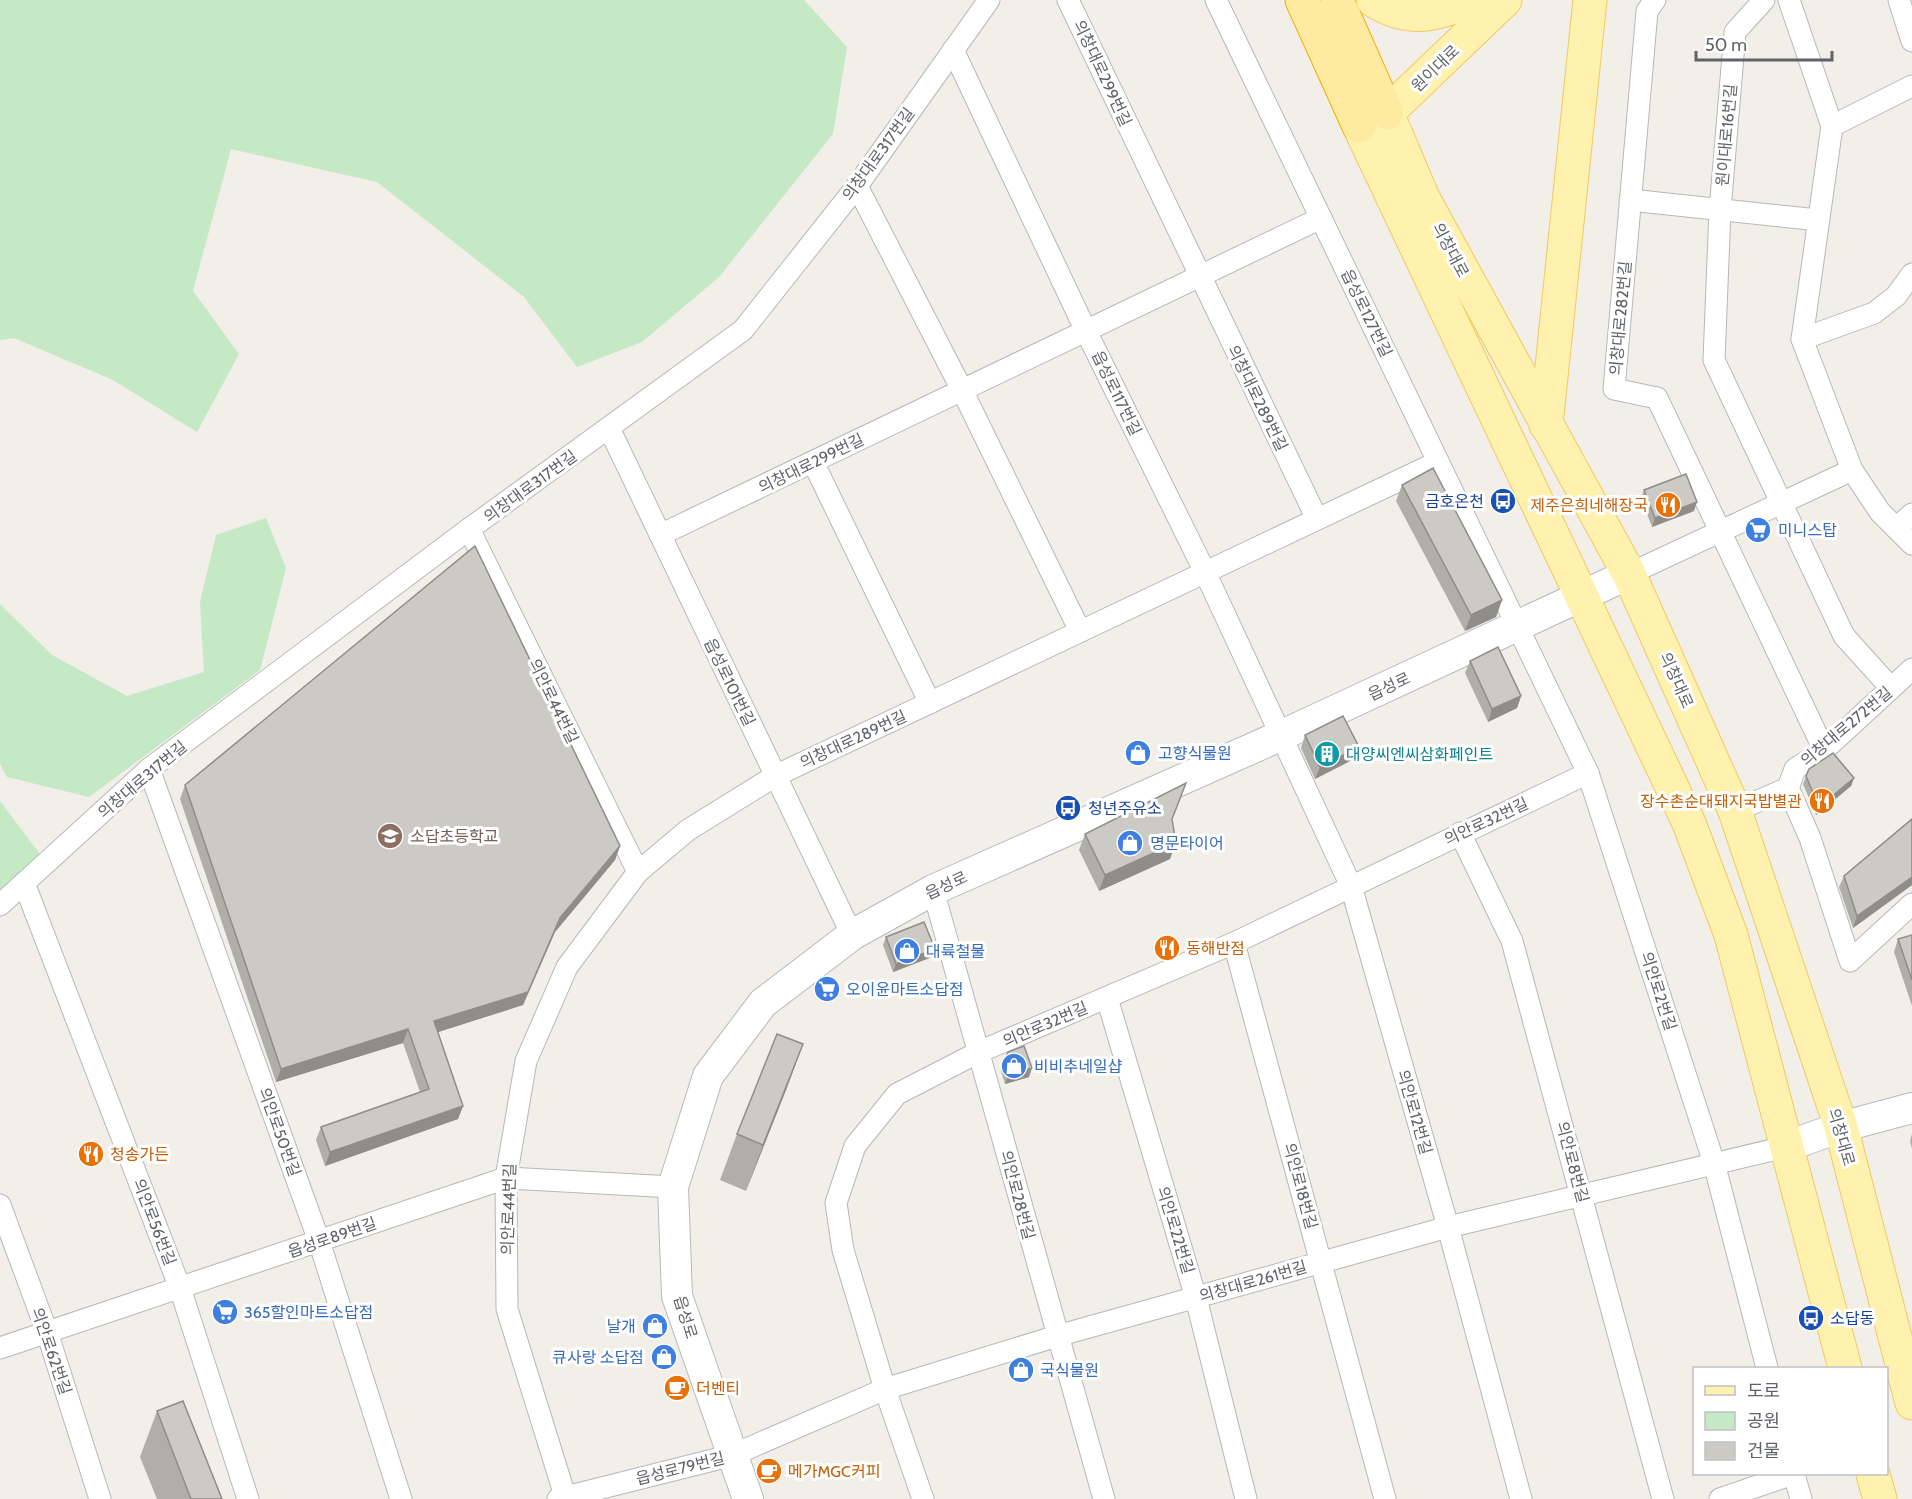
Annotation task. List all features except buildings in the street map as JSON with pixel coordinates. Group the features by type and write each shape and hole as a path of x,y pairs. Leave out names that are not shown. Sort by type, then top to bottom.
{"highway":[{"name":"의창대로","path":"1302,0 1373,120"},
{"name":"의창대로","path":"1337,0 1373,120"}],"main road":[{"path":"1373,0 1390,11 1435,15 1473,0"},
{"name":"원이대로","path":"1373,120 1505,0"},
{"path":"1546,426 1590,0"},
{"name":"의창대로","path":"1373,120 1423,198 1629,574 1736,811 1841,1127 1912,1403"},
{"name":"의창대로","path":"1373,120 1581,596 1689,823 1731,935 1845,1367"},
{"name":"읍성로","path":"748,1499 677,1296 673,1187 708,1076 763,1003 852,935 933,891 1280,736 1629,574"},
{"path":"1785,1147 1841,1127 1912,1108"},
{"path":"1874,1475 1880,1499"}],"street":[{"name":"의창대로317번길","path":"0,905 149,769 469,529 743,330 857,186 989,0"},
{"name":"의창대로299번길","path":"1068,0 1200,277"},
{"name":"읍성로127번길","path":"1216,0 1517,626"},
{"path":"1655,0 1647,11 1630,200 1818,220"},
{"name":"원이대로16번길","path":"1720,210 1735,32 1764,0"},
{"path":"1789,0 1832,126 1802,339 1852,470 1880,512 1912,544"},
{"path":"1899,0 1912,41"},
{"name":"읍성로117번길","path":"953,51 1086,331 1206,572 1280,736"},
{"path":"1832,126 1912,86"},
{"path":"857,186 962,390 1080,632"},
{"name":"의창대로282번길","path":"1630,200 1614,388 1657,398 1824,750"},
{"path":"1720,210 1714,360 1844,636 1891,688"},
{"name":"의창대로299번길","path":"660,535 1321,218"},
{"path":"1802,339 1874,313 1896,296 1912,274"},
{"name":"의창대로289번길","path":"1200,277 1317,519"},
{"name":"읍성로101번길","path":"609,429 852,935"},
{"path":"813,462 930,703"},
{"name":"의창대로289번길","path":"775,776 1438,462"},
{"path":"1629,574 1852,470"},
{"path":"1896,528 1912,513"},
{"name":"의안로44번길","path":"469,529 638,872"},
{"name":"의안로2번길","path":"1517,626 1588,773 1714,1163 1767,1367"},
{"name":"의창대로272번길","path":"1788,788 1795,769 1824,750 1912,669"},
{"name":"의안로12번길","path":"1280,736 1352,886 1448,1227 1521,1499"},
{"name":"의안로50번길","path":"149,769 319,1241 401,1499"},
{"name":"의안로32번길","path":"923,1499 885,1389 843,1250 836,1203 855,1146 897,1094 979,1052 1234,943 1588,773"},
{"name":"의안로44번길","path":"563,1498 507,1309 506,1178 526,1061 567,967 638,872 688,830 775,776"},
{"path":"1736,811 1788,788 1810,838 1850,961 1912,904"},
{"name":"의안로8번길","path":"1460,833 1512,941 1663,1499"},
{"name":"의안로56번길","path":"24,883 180,1288 248,1499"},
{"name":"의안로28번길","path":"933,891 1104,1499"},
{"name":"의안로18번길","path":"1234,943 1322,1262 1384,1499"},
{"name":"의안로22번길","path":"1107,998 1196,1298 1246,1499"},
{"name":"의창대로261번길","path":"733,1455 885,1389 1058,1336 1448,1227 1785,1147"},
{"name":"읍성로89번길","path":"0,1348 506,1178 673,1187"},
{"name":"의안로62번길","path":"0,1205 47,1332 100,1499"},
{"name":"읍성로79번길","path":"563,1498 733,1455"},
{"path":"1720,1499 1788,1475"},
{"path":"1795,1475 1801,1499"}],"green space":[{"path":"0,0 804,0 847,47 833,134 719,277 642,342 577,367 524,297 377,182 231,149 193,291 239,354 197,432 113,380 14,338 0,340"},
{"path":"266,518 286,568 260,670 89,797 7,777 0,764 0,604 52,655 127,696 204,672 200,602 216,535"},
{"path":"0,801 42,857 0,895"}],"place":[{"name":"금호온천","path":"1503,501"},
{"name":"제주은희네해장국","path":"1668,505"},
{"name":"미니스탑","path":"1758,530"},
{"name":"고향식물원","path":"1138,753"},
{"name":"대양씨엔씨삼화페인트","path":"1327,754"},
{"name":"장수촌순대돼지국밥별관","path":"1822,801"},
{"name":"청년주유소","path":"1068,808"},
{"name":"소답초등학교","path":"390,836"},
{"name":"명문타이어","path":"1130,843"},
{"name":"동해반점","path":"1167,948"},
{"name":"대륙철물","path":"907,951"},
{"name":"오이윤마트소답점","path":"827,989"},
{"name":"비비추네일샵","path":"1014,1066"},
{"name":"청송가든","path":"91,1154"},
{"name":"365할인마트소답점","path":"225,1312"},
{"name":"소답동","path":"1811,1318"},
{"name":"날개","path":"655,1326"},
{"name":"큐사랑 소답점","path":"664,1357"},
{"name":"국식물원","path":"1021,1370"},
{"name":"더벤티","path":"677,1388"},
{"name":"메가MGC커피","path":"769,1471"}]}
